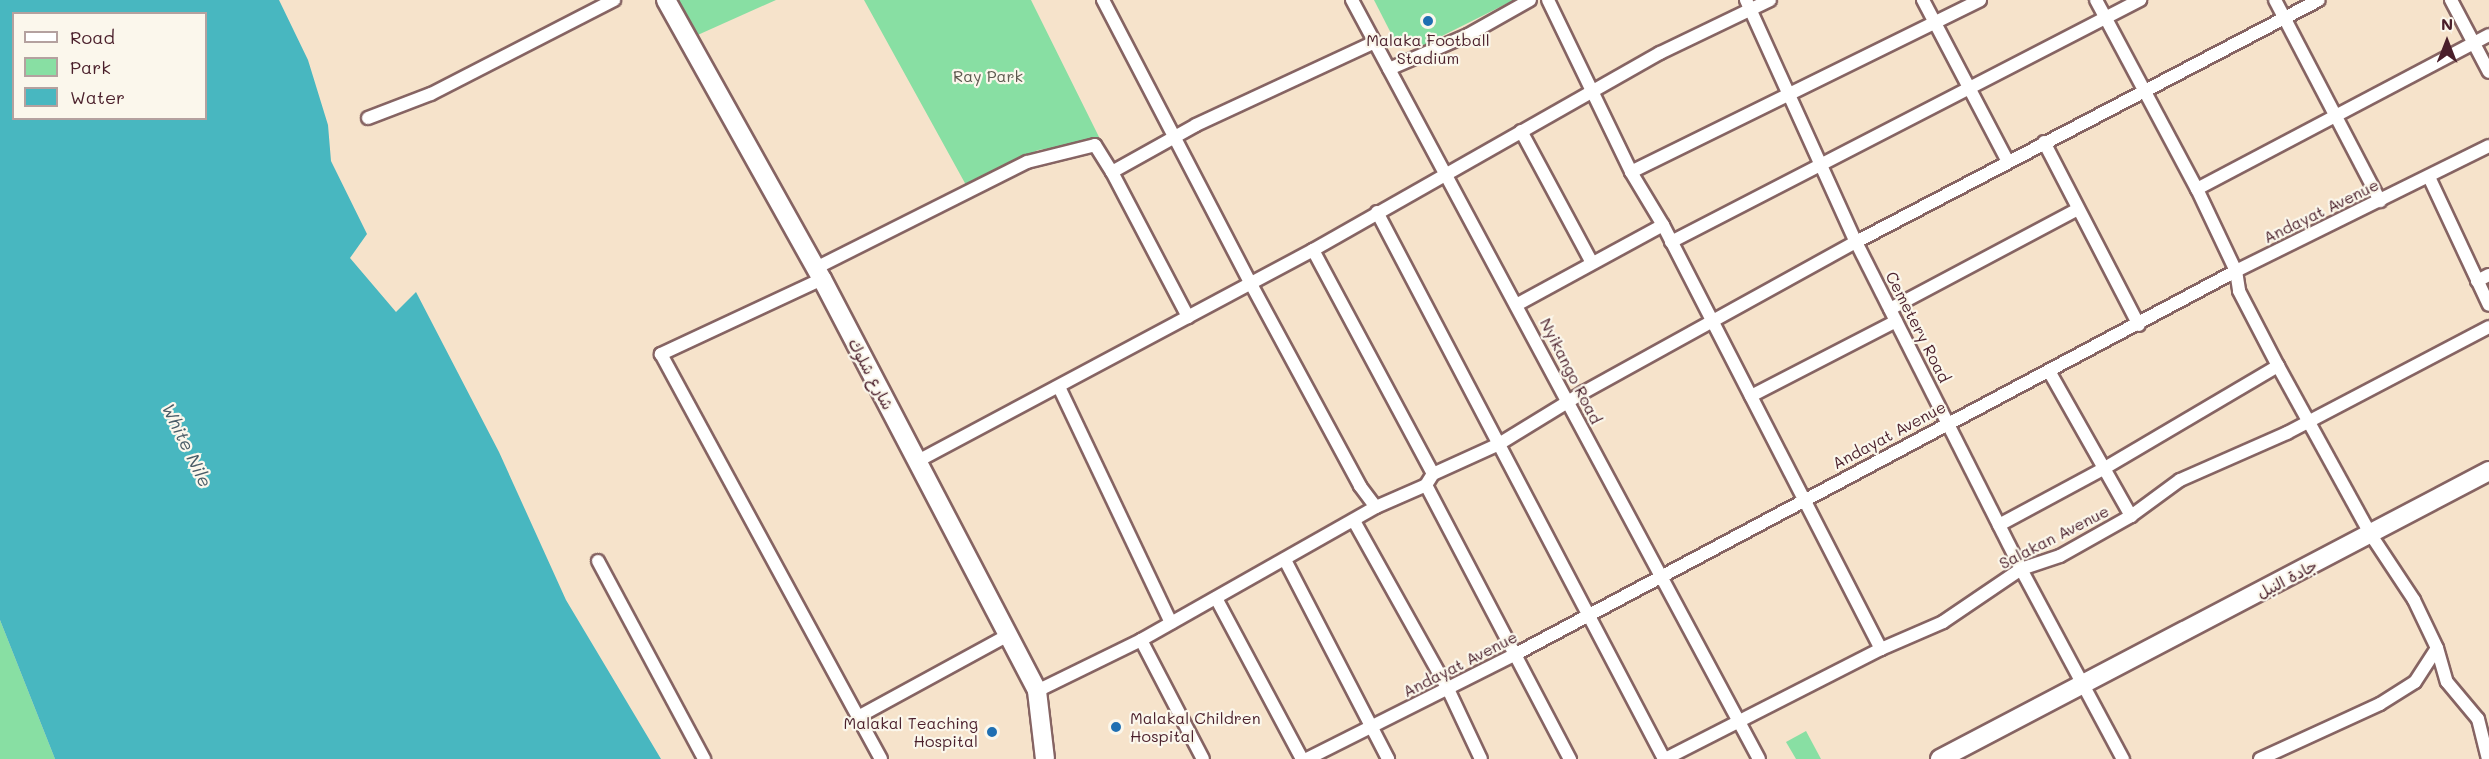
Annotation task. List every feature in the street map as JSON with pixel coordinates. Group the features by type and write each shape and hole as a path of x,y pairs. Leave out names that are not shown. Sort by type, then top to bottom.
{"street":[{"path":"368,118 431,94 614,0"},
{"name":"شارع شلوك","path":"666,0 819,274 918,460 1005,636 1036,691 1045,759"},
{"path":"1103,0 1251,284 1360,486 1376,507"},
{"name":"Nyikango Road","path":"1352,0 1518,304 1759,759"},
{"path":"1389,69 1468,35 1530,0"},
{"path":"1548,0 1590,92 1631,172 1663,225 1881,649"},
{"path":"918,460 1313,250 1660,53 1749,6 1770,0"},
{"path":"1923,0 2008,162"},
{"path":"1631,172 1936,24 1980,0"},
{"path":"2096,0 2141,90 2197,189 2236,271 2239,291 2278,366 2371,535 2414,600 2437,648 2447,682 2478,719 2488,759"},
{"path":"1671,242 2140,0"},
{"path":"2275,0 2380,201"},
{"path":"1036,691 1141,640 1376,507 1426,485 1433,474 1499,444 1568,401 1856,242 2141,90 2319,0"},
{"path":"2451,0 2489,72"},
{"name":"Cemetery Road","path":"1749,6 1856,242 2021,569 2123,759"},
{"path":"2197,189 2489,35"},
{"path":"1112,172 1175,136 1375,42"},
{"path":"1521,131 1592,263"},
{"path":"2044,142 2139,325"},
{"path":"881,759 661,354 819,274 1027,162 1095,145 1112,172 1188,317"},
{"name":"Andayat Avenue","path":"1307,759 1515,655 1805,498 2139,325 2236,271 2489,146"},
{"path":"2429,177 2483,278 2489,304"},
{"path":"1890,309 2078,210"},
{"path":"1377,212 1587,616 1665,759"},
{"path":"1518,304 1663,225"},
{"path":"1313,250 1433,474"},
{"path":"1751,396 1896,321"},
{"name":"Salakan Avenue","path":"1665,759 1881,649 1943,622 2021,569 2061,556 2130,516 2180,480 2287,433 2308,419 2489,327"},
{"path":"1999,525 2103,469 2278,366"},
{"path":"2049,371 2130,516"},
{"path":"1059,387 1171,623"},
{"name":"جادة النيل","path":"1940,759 2371,535 2489,471"},
{"path":"1426,485 1570,759"},
{"path":"1354,521 1448,689 1481,759"},
{"path":"1285,560 1388,759"},
{"path":"598,561 704,759"},
{"path":"1216,598 1302,759"},
{"path":"858,717 1005,636"},
{"path":"1141,640 1203,759"},
{"path":"2260,759 2380,704 2415,682 2437,648"}],"green space":[{"path":"671,0 776,0 691,38"},
{"name":"Ray Park","path":"864,0 1031,0 1101,141 1038,150 966,185"},
{"name":"Malaka Football Stadium","path":"1374,0 1514,0 1418,48 1396,43"},
{"path":"0,620 55,759 0,759"},
{"path":"1806,731 1821,759 1796,759 1786,742"}],"water":[{"name":"White Nile","path":"0,0 279,0 308,60 328,125 331,161 367,234 350,258 396,312 416,292 499,452 566,600 661,759 55,759 0,620"}],"place":[{"name":"Malaka Football Stadium","path":"1428,21"},
{"name":"Malakal Children Hospital","path":"1116,727"},
{"name":"Malakal Teaching Hospital","path":"992,732"}]}
